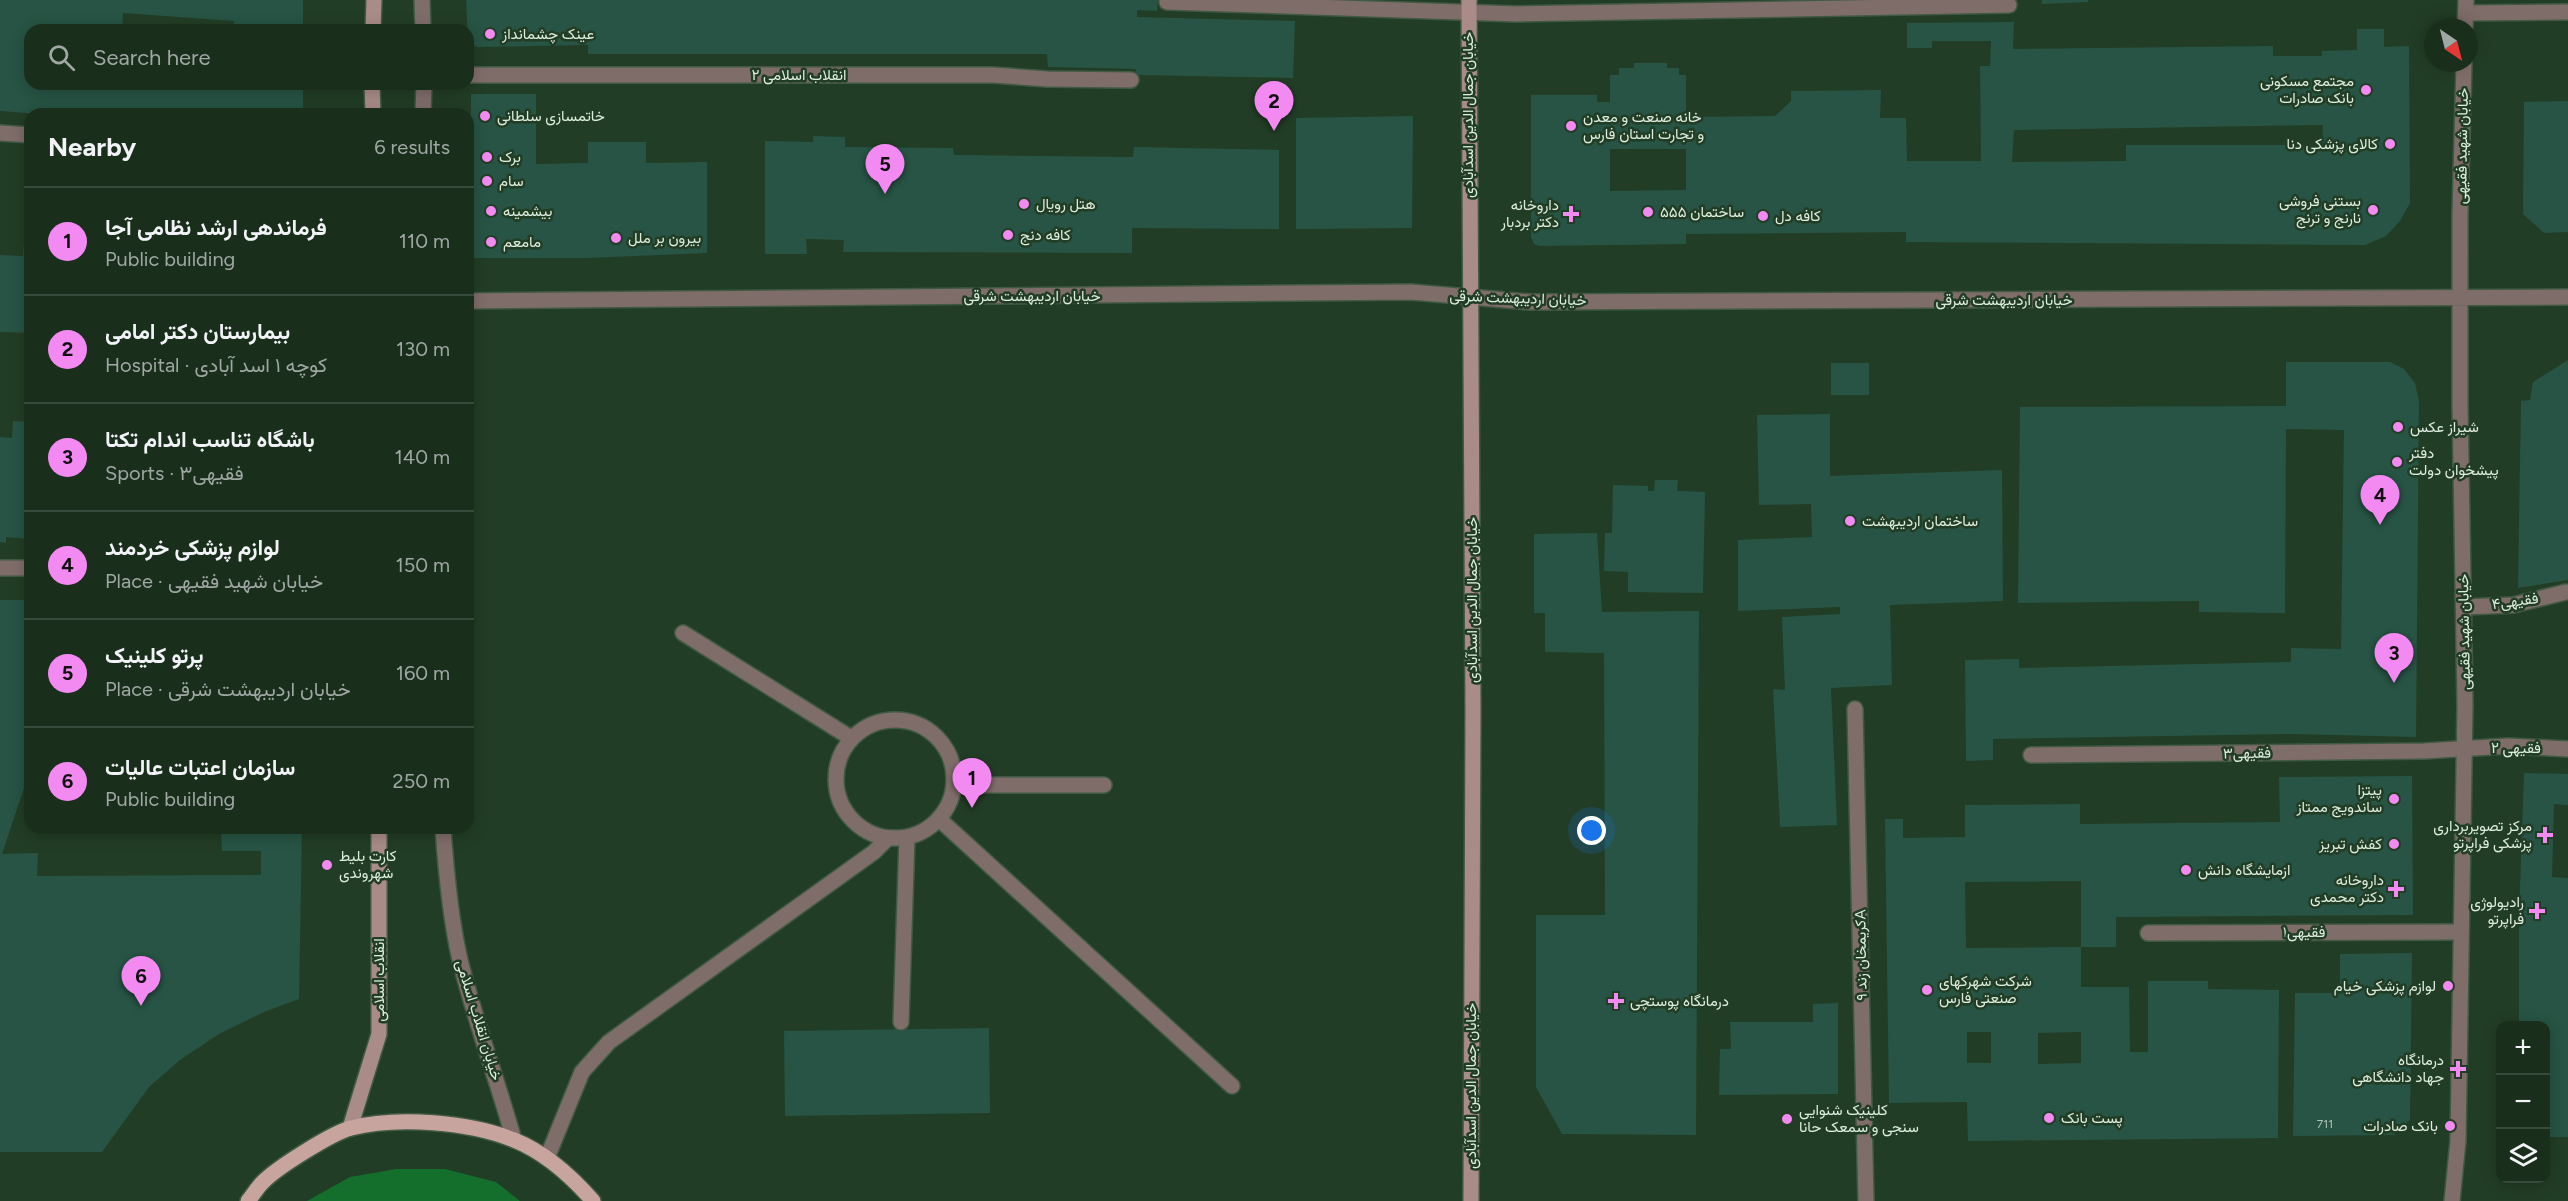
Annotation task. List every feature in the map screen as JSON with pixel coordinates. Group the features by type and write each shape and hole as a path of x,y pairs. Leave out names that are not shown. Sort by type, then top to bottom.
{"main road":[{"path":"373,24 374,0"},
{"name":"خیابان جمال الدین اسدآبادی","path":"1468,6 1473,711 1471,1201"},
{"path":"372,90 373,108"},
{"name":"انقلاب اسلامی","path":"350,1128 379,1034 379,834"},
{"path":"248,1201 263,1182 312,1148 350,1128 410,1121 457,1126 514,1140 547,1158 578,1183 593,1201"}],"street":[{"path":"423,0 423,24"},
{"path":"1167,2 1468,6 2009,5"},
{"path":"2466,13 2568,12"},
{"name":"خیابان شهید فقیهی","path":"2452,1201 2458,1141 2463,750 2464,607 2460,404 2462,297 2460,215 2464,72"},
{"name":"۲ انقلاب اسلامی","path":"474,75 993,75 1047,79 1131,80"},
{"path":"423,108 424,90"},
{"path":"0,133 24,135"},
{"name":"خیابان اردیبهشت شرقی","path":"474,301 1412,292 1553,302 2568,297"},
{"path":"0,567 24,568"},
{"name":"فقیهی۴","path":"2464,607 2513,605 2566,592"},
{"path":"683,633 851,738"},
{"name":"کریمخان زند ۹A","path":"1855,710 1866,1201"},
{"path":"902,719 920,724 936,734 947,749 954,766 955,785 950,803 939,819 924,831 907,837 888,838 870,833 855,823 843,809 836,790 836,772 841,754 851,738 866,727 883,720 902,719"},
{"name":"۲ فقیهی","path":"2463,750 2508,746 2568,749"},
{"name":"فقیهی۳","path":"2031,755 2463,750"},
{"path":"955,785 1104,785"},
{"path":"939,819 1232,1086"},
{"name":"خیابان انقلاب اسلامی","path":"443,834 445,861 460,957 481,1035 495,1072 514,1140"},
{"path":"901,1022 907,837"},
{"path":"547,1158 582,1072 609,1042 874,852 888,838"},
{"name":"فقیهی۱","path":"2148,933 2460,932"}],"green space":[{"path":"396,1169 445,1169 496,1182 520,1201 307,1201 350,1177"}],"building":[{"path":"0,0 303,0 303,24 234,24 234,21 123,13 122,24 24,24 24,90 303,90 303,108 24,108 24,113 0,111"},
{"path":"466,0 1158,0 1157,11 1137,10 1137,17 1295,21 1293,78 1135,75 1136,69 1048,67 1047,54 588,54 588,45 476,47 474,24 467,24"},
{"path":"2042,0 2088,0 2088,2 2042,4"},
{"path":"2014,22 2013,49 2273,46 2273,56 2322,56 2322,51 2357,50 2357,29 2384,29 2384,47 2409,46 2410,203 2400,221 2386,236 2365,245 1906,242 1906,232 1686,234 1686,244 1539,246 1534,244 1531,237 1531,95 1597,95 1597,102 1610,102 1610,75 1619,75 1619,68 1634,68 1634,63 1667,63 1667,68 1679,68 1679,75 1686,75 1686,117 1775,116 1791,101 1791,91 1881,90 1880,118 1906,118 1907,161 1981,161 1980,66 1990,66 1991,41 1932,41 1932,48 1907,48 1907,23","holes":["2323,125 2322,145 2126,145 2126,161 2012,162 2014,130","1610,149 1686,149 1686,190 1610,191"]},
{"path":"471,94 536,94 536,164 588,163 588,142 646,142 646,163 707,162 707,253 588,258 474,258 474,108 471,108"},
{"path":"2568,101 2568,232 2544,233 2523,214 2524,102"},
{"path":"1413,116 1412,228 1296,229 1296,118"},
{"path":"813,136 845,137 845,147 953,148 954,155 1133,157 1134,147 1279,150 1279,229 1132,228 1132,253 843,252 844,240 806,239 807,254 765,254 765,141 813,142"},
{"path":"24,242 24,333 0,332 0,255 23,256"},
{"path":"2568,360 2568,580 2518,588 2521,401 2530,400 2533,382"},
{"path":"2286,362 2390,362 2404,369 2415,383 2419,401 2416,737 2292,734 1993,739 1993,760 1966,761 1965,660 2019,659 2019,668 2291,662 2291,648 2341,649 2344,430 2286,429 2285,613 2199,612 2199,601 2018,603 2020,407 2286,406"},
{"path":"1831,363 1869,363 1869,395 1831,395"},
{"path":"1830,414 1830,476 2002,470 2003,601 1890,605 1892,685 1831,688 1837,825 1780,827 1773,689 1785,690 1782,617 1840,614 1840,607 1738,611 1738,540 1812,537 1811,504 1759,505 1757,415"},
{"path":"13,421 24,422 24,538 6,537 6,543 0,542 0,437 12,438"},
{"path":"1655,480 1678,480 1677,491 1705,492 1703,593 1628,592 1628,572 1604,571 1605,533 1612,533 1613,485 1648,486 1648,491 1654,491"},
{"path":"1597,533 1602,612 1699,611 1696,1135 1562,1134 1536,1087 1536,915 1605,915 1604,653 1545,652 1545,613 1534,613 1534,534"},
{"path":"0,600 24,600 24,788 2,854 38,853 37,876 261,875 261,851 222,851 221,834 302,834 299,999 264,1012 219,1034 180,1060 149,1087 102,1152 0,1152"},
{"path":"2524,773 2568,774 2568,805 2554,804 2552,877 2568,878 2568,1137 2550,1137 2550,1021 2519,1021 2519,917"},
{"path":"2412,776 2413,915 2116,917 2116,947 2081,947 2081,987 2129,987 2130,1052 2148,1052 2148,981 2208,981 2208,989 2279,990 2278,1138 1968,1141 1967,1102 1889,1103 1885,819 1903,819 1903,838 1965,837 1965,805 2080,804 2080,824 2280,822 2279,777","holes":["2081,881 2081,947 1966,948 1965,882","1967,1032 1991,1032 1991,1063 1967,1063","2081,1032 2081,1063 2038,1064 2038,1033"]},
{"path":"2412,953 2410,1120 2394,1135 2293,1136 2295,993 2340,993 2340,954"},
{"path":"1838,1003 1838,1094 1719,1095 1720,1049 1731,1049 1730,1022 1813,1022 1813,1004"},
{"path":"989,1028 990,1113 785,1116 784,1031"}],"place":[{"name":"عینک چشمانداز","path":"490,34"},
{"name":"مجتمع مسکونی بانک صادرات","path":"2366,90"},
{"name":"خاتمسازی سلطانی","path":"485,116"},
{"name":"خانه صنعت و معدن و تجارت استان فارس","path":"1571,126"},
{"name":"بیمارستان دکتر امامی","path":"1274,131"},
{"name":"کالای پزشکی دنا","path":"2390,144"},
{"name":"برک","path":"487,157"},
{"name":"سام","path":"487,181"},
{"name":"پرتو کلینیک","path":"885,194"},
{"name":"هتل رویال","path":"1024,204"},
{"name":"بستنی فروشی نارنج و ترنج","path":"2373,210"},
{"name":"بیشمینه","path":"491,211"},
{"name":"ساختمان ۵۵۵","path":"1648,212"},
{"name":"داروخانه دکتر بردبار","path":"1571,214"},
{"name":"کافه دل","path":"1763,216"},
{"name":"کافه دنج","path":"1008,235"},
{"name":"بیرون بر ملل","path":"616,238"},
{"name":"مامعم","path":"491,242"},
{"name":"شیراز عکس","path":"2398,427"},
{"name":"دفتر پیشخوان دولت","path":"2397,462"},
{"name":"ساختمان اردیبهشت","path":"1850,521"},
{"name":"لوازم پزشکی خردمند","path":"2380,525"},
{"name":"باشگاه تناسب اندام تکتا","path":"2394,683"},
{"name":"پیتزا ساندویج ممتاز","path":"2394,799"},
{"name":"فرماندهی ارشد نظامی آجا","path":"972,808"},
{"name":"مرکز تصویربرداری پزشکی فراپرتو","path":"2545,835"},
{"name":"کفش تبریز","path":"2394,844"},
{"name":"کارت بلیط شهروندی","path":"327,865"},
{"name":"ازمایشگاه دانش","path":"2186,870"},
{"name":"داروخانه دکتر محمدی","path":"2396,889"},
{"name":"رادیولوژی فراپرتو","path":"2537,911"},
{"name":"لوازم پزشکی خیام","path":"2448,986"},
{"name":"شرکت شهرکهای صنعتی فارس","path":"1927,990"},
{"name":"درمانگاه پوستچی","path":"1616,1001"},
{"name":"سازمان اعتبات عالیات","path":"141,1006"},
{"name":"درمانگاه جهاد دانشگاهی","path":"2458,1069"},
{"name":"پست بانک","path":"2049,1118"},
{"name":"کلینیک شنوایی سنجی و سمعک حانا","path":"1787,1119"},
{"name":"بانک صادرات","path":"2450,1126"}]}
